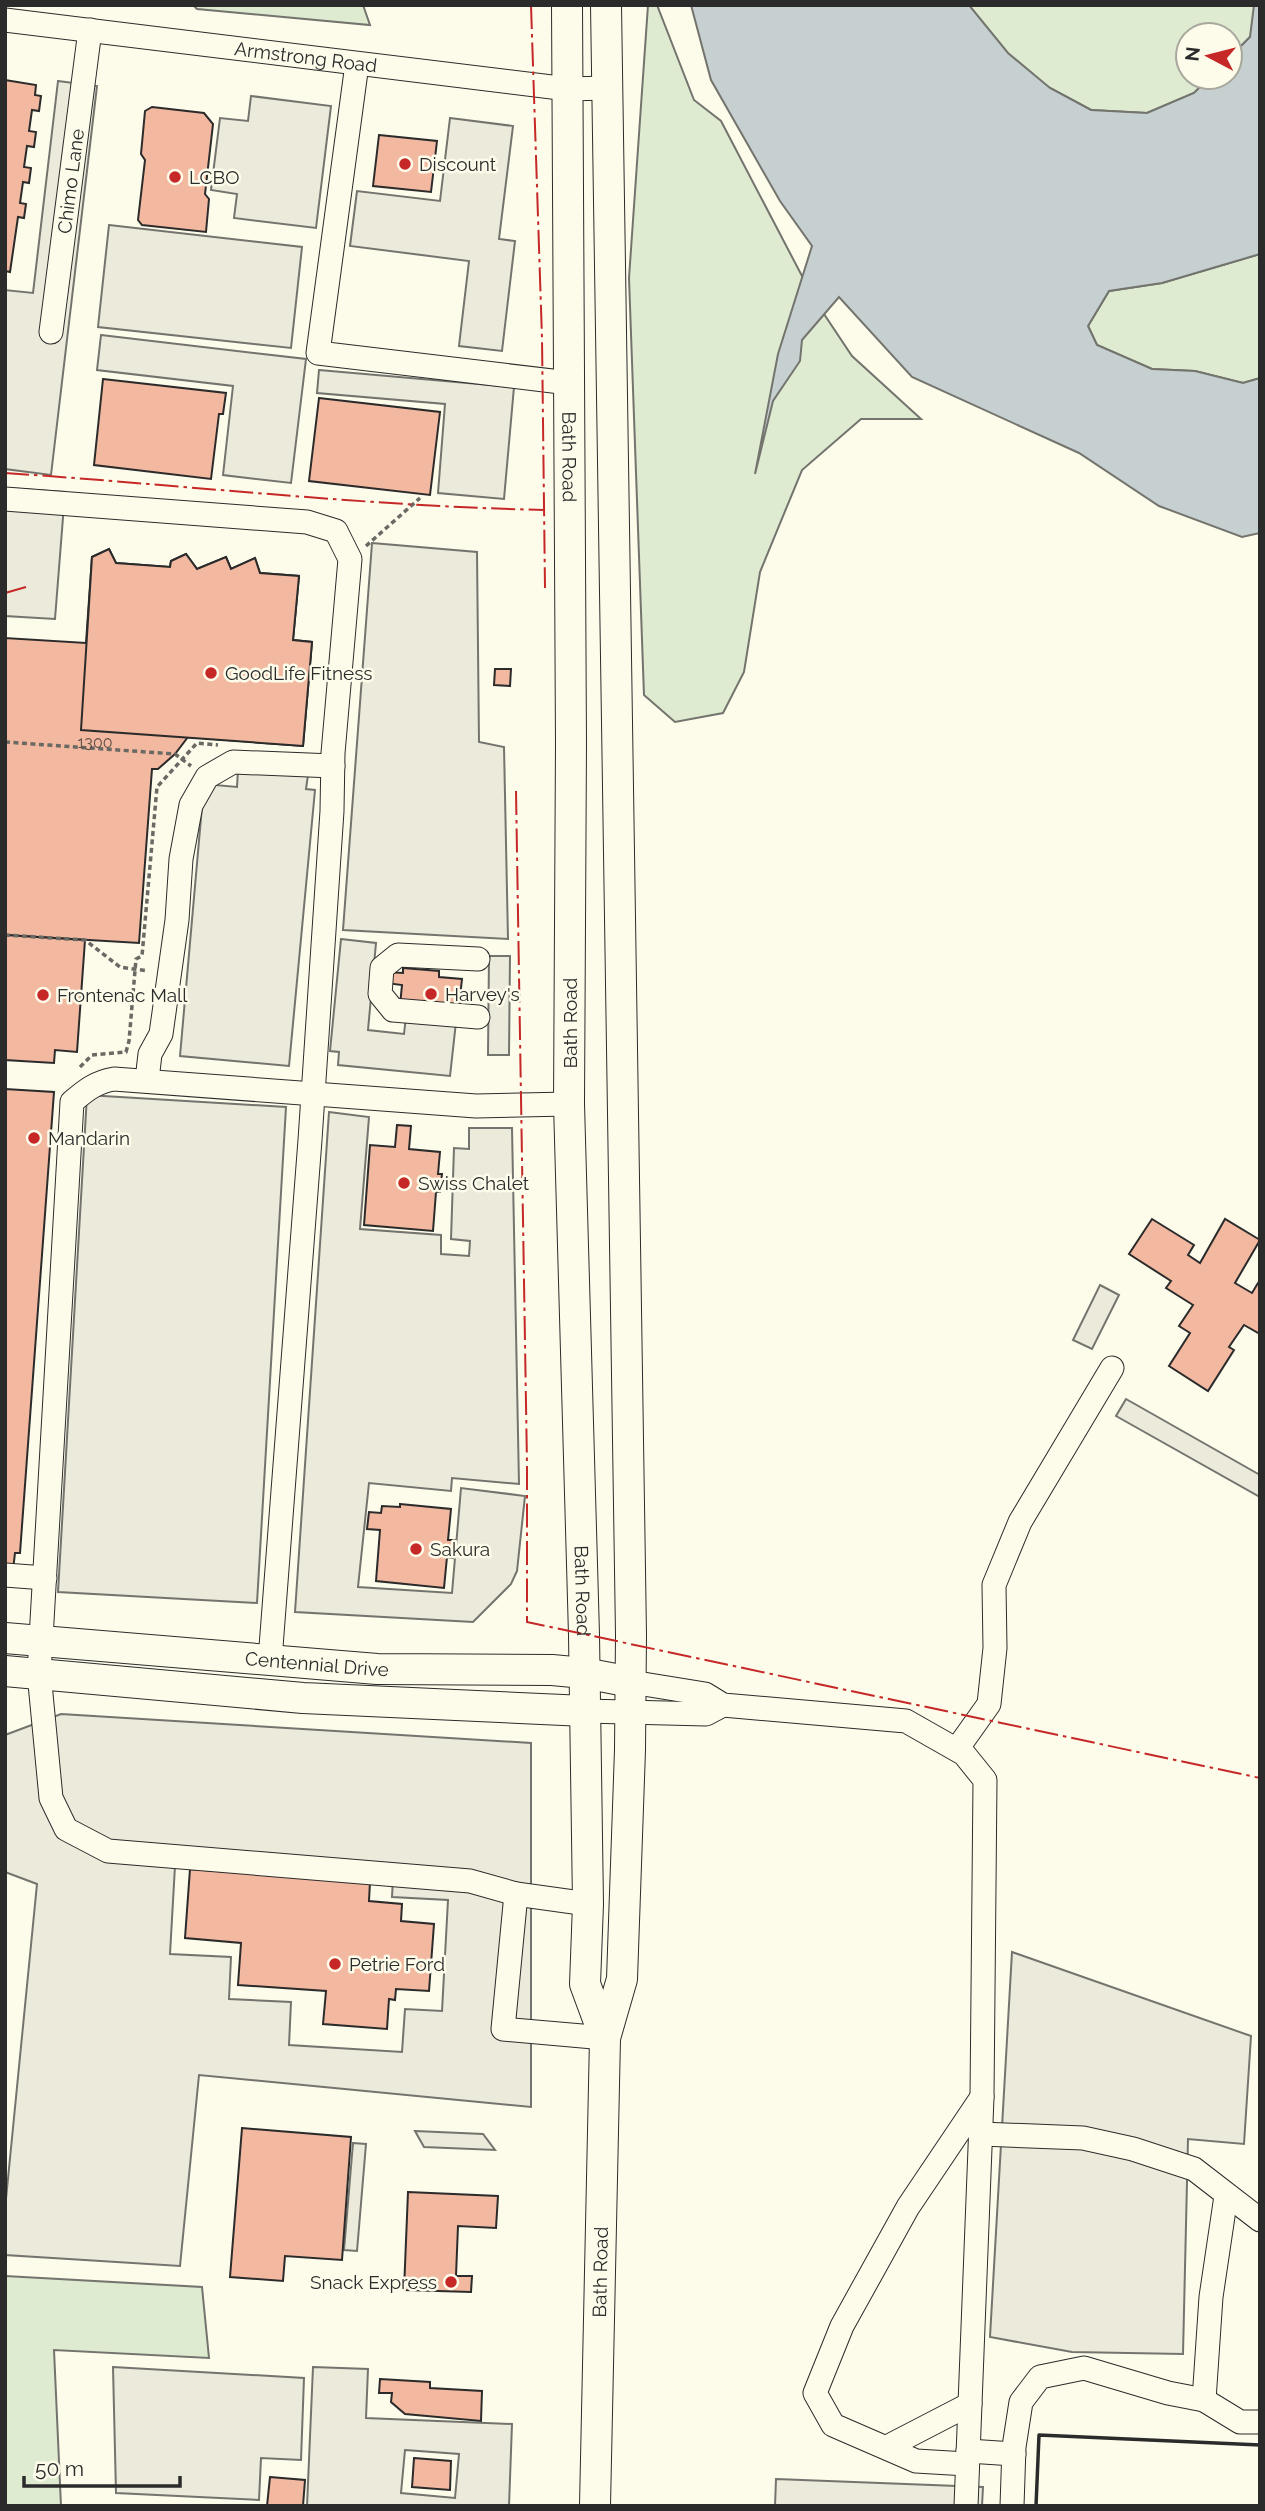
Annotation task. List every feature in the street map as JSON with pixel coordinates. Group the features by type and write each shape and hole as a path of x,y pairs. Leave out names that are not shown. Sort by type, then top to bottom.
{"main road":[{"name":"Bath Road","path":"567,5 569,1104 585,1711 588,1904 585,1984 605,2038"},
{"name":"Bath Road","path":"595,2506 605,2038 622,1979 631,1682 606,5"},
{"name":"Centennial Drive","path":"5,1638 377,1669 552,1670 631,1682"},
{"name":"Centennial Drive","path":"5,1671 303,1698 585,1711"}],"street":[{"name":"Armstrong Road","path":"5,20 568,89 606,88"},
{"name":"Chimo Lane","path":"51,332 90,30"},
{"path":"357,64 318,353 569,383"},
{"path":"5,499 307,522 336,531 350,559 270,1660"},
{"path":"147,1080 150,1054 161,1034 177,919 181,859 191,805 206,778 233,762 333,766"},
{"path":"478,959 398,955 382,968 380,994 393,1010 478,1017"},
{"path":"569,1104 476,1106 114,1079 99,1081 72,1102 39,1673 51,1798 66,1829 108,1851 470,1881 516,1894 588,1904"},
{"path":"957,1749 989,1704 995,1648 995,1585 1020,1522 1112,1368"},
{"path":"5,1575 45,1577"},
{"path":"631,1682 705,1694 723,1705 906,1721 964,1754 985,1780 982,2097 966,2506"},
{"path":"585,1711 706,1714 723,1705"},
{"path":"516,1894 503,2029 605,2038"},
{"path":"982,2097 908,2207 842,2326 815,2393 833,2425 887,2446 916,2461 1014,2454"},
{"path":"981,2134 1083,2138 1133,2149 1194,2169 1260,2220"},
{"path":"1204,2400 1211,2297 1226,2196"},
{"path":"1012,2506 1014,2454 1021,2402 1040,2377 1084,2368 1168,2393 1204,2400 1240,2421 1260,2422"},
{"path":"887,2446 970,2404"}],"path":[{"path":"350,559 420,498"},
{"path":"5,742 175,754 206,778"},
{"path":"5,935 85,940 120,967 169,974"}],"green space":[{"path":"193,5 363,5 370,25 197,9"},
{"path":"648,5 657,5 694,100 721,121 814,299 852,356 921,419 861,419 802,470 760,572 744,672 723,713 675,722 644,695 629,278"},
{"path":"928,5 1260,5 1250,37 1244,43 1244,21 1174,21 1174,91 1196,91 1147,113 1091,110 1050,88"},
{"path":"1260,254 1260,378 1243,383 1195,371 1152,369 1097,345 1088,326 1109,291 1162,283"},
{"path":"5,2276 202,2287 209,2358 54,2350 61,2506 5,2506"}],"shaded area":[{"path":"691,5 969,5 1008,53 1050,88 1091,110 1147,113 1196,91 1244,91 1244,43 1250,37 1254,5 1260,5 1260,254 1162,283 1109,291 1088,326 1097,345 1152,369 1195,371 1243,383 1260,378 1260,533 1242,537 1159,506 1079,453 912,377 839,297 802,340 800,361 773,401 755,474 778,354 812,246 780,201 711,80"},
{"path":"58,81 97,86 51,475 5,469 5,290 33,293"},
{"path":"251,96 331,106 316,228 234,218 237,194 211,190 220,118 248,121"},
{"path":"450,118 513,126 499,239 515,241 502,351 459,346 469,261 350,246 357,191 440,201"},
{"path":"109,225 302,247 291,348 98,327"},
{"path":"101,335 306,359 291,483 223,475 233,386 97,370"},
{"path":"319,370 514,387 504,499 438,493 445,404 317,393"},
{"path":"5,488 65,492 55,619 5,616"},
{"path":"372,543 477,552 479,742 504,747 508,939 343,930"},
{"path":"238,769 308,775 306,789 315,790 289,1066 180,1056 204,784 237,787"},
{"path":"341,939 376,943 368,1030 404,1034 406,1016 456,1022 450,1076 338,1065 339,1052 330,1051"},
{"path":"489,956 510,956 509,1055 488,1055"},
{"path":"87,1095 286,1107 257,1603 58,1592"},
{"path":"329,1112 369,1117 360,1229 441,1235 441,1254 469,1256 470,1241 451,1239 454,1148 469,1149 469,1128 512,1128 519,1484 452,1478 451,1491 369,1483 358,1587 452,1593 461,1488 525,1496 517,1571 511,1584 473,1622 295,1612"},
{"path":"1100,1285 1119,1295 1092,1349 1073,1340"},
{"path":"1126,1399 1260,1475 1260,1497 1116,1416"},
{"path":"61,1714 531,1743 531,2107 199,2075 180,2266 5,2255 5,2209 37,1884 5,1872 5,1735","holes":["175,1866 393,1878 392,1897 448,1900 442,2011 405,2009 402,2052 289,2045 291,2002 229,1999 231,1957 170,1954"]},
{"path":"1012,1952 1251,2036 1244,2144 1188,2139 1183,2354 1072,2352 990,2337"},
{"path":"415,2131 483,2134 495,2150 424,2147"},
{"path":"353,2143 366,2144 357,2251 344,2250"},
{"path":"113,2367 304,2378 301,2460 261,2458 259,2500 116,2493"},
{"path":"313,2367 368,2369 366,2418 512,2424 509,2506 307,2506","holes":["405,2450 459,2454 455,2498 401,2493"]},
{"path":"776,2479 983,2487 982,2506 775,2506"}],"building":[{"path":"5,80 36,85 35,95 41,96 39,111 32,110 29,131 36,132 34,147 27,146 24,167 31,168 29,183 23,182 20,203 26,204 24,218 18,217 10,272 5,271"},
{"name":"LCBO","path":"152,107 204,113 213,124 205,194 209,199 206,232 142,225 138,220 145,160 141,154 145,111"},
{"name":"Discount","path":"379,135 437,141 431,192 373,186"},
{"path":"103,379 226,393 223,414 219,414 211,479 94,465"},
{"path":"319,398 440,412 430,495 309,481"},
{"name":"Frontenac Mall","path":"109,549 116,563 170,567 171,561 186,554 197,569 226,557 231,569 255,558 260,573 299,576 293,640 312,642 303,746 188,737 175,754 158,769 152,769 139,943 5,935 5,638 86,643 92,557"},
{"path":"109,549 116,563 170,567 171,561 186,554 197,569 226,557 231,569 255,558 260,573 299,576 293,640 312,642 303,746 81,730 92,557"},
{"path":"495,669 511,669 510,686 494,685"},
{"name":"Frontenac Mall","path":"5,935 85,940 77,1052 55,1050 54,1063 5,1060"},
{"name":"Harvey's","path":"403,968 439,971 439,977 462,979 459,1006 400,1005 402,985 386,983 387,972 403,973"},
{"path":"5,1089 54,1092 20,1553 15,1553 13,1570 5,1570"},
{"name":"Swiss Chalet","path":"397,1125 411,1126 409,1149 440,1152 438,1174 442,1174 440,1192 436,1192 433,1231 364,1225 370,1145 395,1147"},
{"path":"1152,1219 1194,1245 1188,1255 1200,1263 1225,1219 1260,1240 1235,1283 1252,1293 1258,1283 1260,1284 1260,1334 1244,1325 1229,1347 1234,1350 1208,1391 1169,1366 1190,1333 1179,1326 1193,1305 1166,1288 1171,1281 1129,1254"},
{"name":"Sakura","path":"400,1504 451,1509 448,1540 455,1540 453,1558 447,1557 444,1588 376,1581 380,1530 367,1529 369,1512 381,1513 382,1506 400,1507"},
{"name":"Petrie Ford","path":"190,1869 370,1882 369,1901 402,1904 401,1921 434,1924 429,1991 396,1989 395,2000 389,1999 387,2029 323,2024 326,1991 238,1985 241,1943 185,1938"},
{"path":"242,2128 351,2137 342,2260 285,2256 283,2281 230,2277"},
{"path":"408,2192 498,2196 496,2228 458,2226 456,2276 472,2276 471,2292 404,2290"},
{"path":"380,2379 430,2382 430,2388 482,2391 481,2421 405,2414 391,2402 392,2393 379,2393"},
{"path":"414,2458 451,2461 450,2490 412,2487"},
{"path":"270,2477 305,2480 303,2506 267,2506"}],"wall":[{"path":"1036,2506 1039,2435 1260,2445"}],"power":[{"path":"531,5 542,338 545,588"},
{"path":"5,473 342,500 544,510"},
{"path":"5,593 26,587"},
{"path":"516,791 527,1622 1260,1778"}],"place":[{"name":"Discount","path":"405,164"},
{"name":"LCBO","path":"175,177"},
{"name":"GoodLife Fitness","path":"211,673"},
{"name":"Harvey's","path":"431,994"},
{"name":"Frontenac Mall","path":"43,995"},
{"name":"Mandarin","path":"34,1138"},
{"name":"Swiss Chalet","path":"404,1183"},
{"name":"Sakura","path":"416,1549"},
{"name":"Petrie Ford","path":"335,1964"},
{"name":"Snack Express","path":"451,2282"}]}
